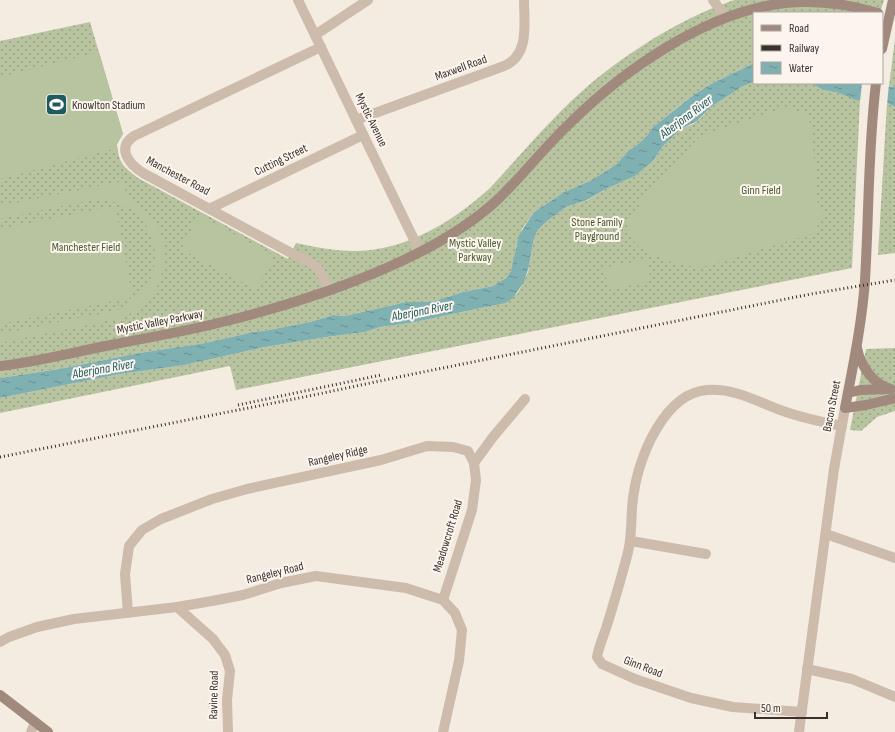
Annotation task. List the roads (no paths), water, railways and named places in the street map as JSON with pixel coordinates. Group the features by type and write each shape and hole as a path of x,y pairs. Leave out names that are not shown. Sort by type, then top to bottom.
{"main road":[{"path":"883,41 886,16 893,0"},
{"name":"Mystic Valley Parkway","path":"0,366 221,323 275,308 379,270 420,252 460,229 486,210 509,188 551,142 601,94 654,55 676,42 726,18 757,8 784,3 809,2 839,4 874,12"},
{"path":"839,4 851,12"},
{"name":"Bacon Street","path":"845,408 857,345 865,280 873,109 876,84"},
{"path":"857,345 860,359 868,373 878,384 894,392"},
{"path":"848,393 860,390 894,392"},
{"path":"845,408 862,406 894,392"},
{"path":"0,695 48,732"}],"street":[{"name":"Mystic Avenue","path":"298,0 420,252"},
{"path":"315,35 368,0"},
{"name":"Maxwell Road","path":"356,120 512,62 520,52 523,43 524,0"},
{"path":"713,0 726,18"},
{"name":"Manchester Road","path":"321,47 134,136 128,140 125,153 128,160 143,172 315,264 320,269 329,289"},
{"name":"Cutting Street","path":"210,208 363,135"},
{"name":"Ginn Road","path":"802,712 733,707 691,698 636,680 602,664 597,657 621,582 631,541 634,492 644,454 648,444 674,406 692,394 706,390 731,392 800,416 842,426"},
{"path":"474,463 493,437 525,400"},
{"name":"Bacon Street","path":"799,732 845,408"},
{"name":"Rangeley Ridge","path":"128,613 125,574 129,546 142,530 160,519 247,489 381,460 427,446 453,447 468,451 474,463"},
{"name":"Meadowcroft Road","path":"443,600 472,510 476,480 474,463"},
{"path":"826,534 895,558"},
{"path":"631,541 706,554"},
{"name":"Rangeley Road","path":"0,642 9,637 37,627 74,619 177,607 243,595 281,583 316,576 406,588 443,600"},
{"path":"443,600 455,613 462,630 459,661 443,732"},
{"name":"Ravine Road","path":"177,607 213,639 224,655 230,671 227,700 228,732"},
{"path":"808,669 852,679 895,697"},
{"path":"31,732 35,723"}],"water":[{"name":"Aberjona River","path":"753,63 753,82 743,86 711,107 697,121 681,129 663,146 653,161 635,176 606,189 585,201 566,207 546,222 538,230 534,238 529,266 524,282 513,298 505,303 410,323 380,327 365,332 265,347 185,365 120,374 0,398 0,378 59,369 139,353 205,343 253,332 310,322 333,315 345,316 406,302 432,302 463,292 493,286 506,278 511,271 519,235 534,212 564,192 590,181 617,164 628,151 646,137 653,127 695,94 711,84"},
{"path":"813,84 870,84 895,87 895,107 887,103 856,100 839,93 823,90"}],"railway":[{"path":"0,457 811,294 895,280"},
{"path":"238,405 381,375"}],"place":[{"name":"Knowlton Stadium","path":"57,105"}],"park label":[{"name":"Ginn Field","path":"761,190"},
{"name":"Stone Family Playground","path":"597,229"},
{"name":"Manchester Field","path":"86,247"}]}
